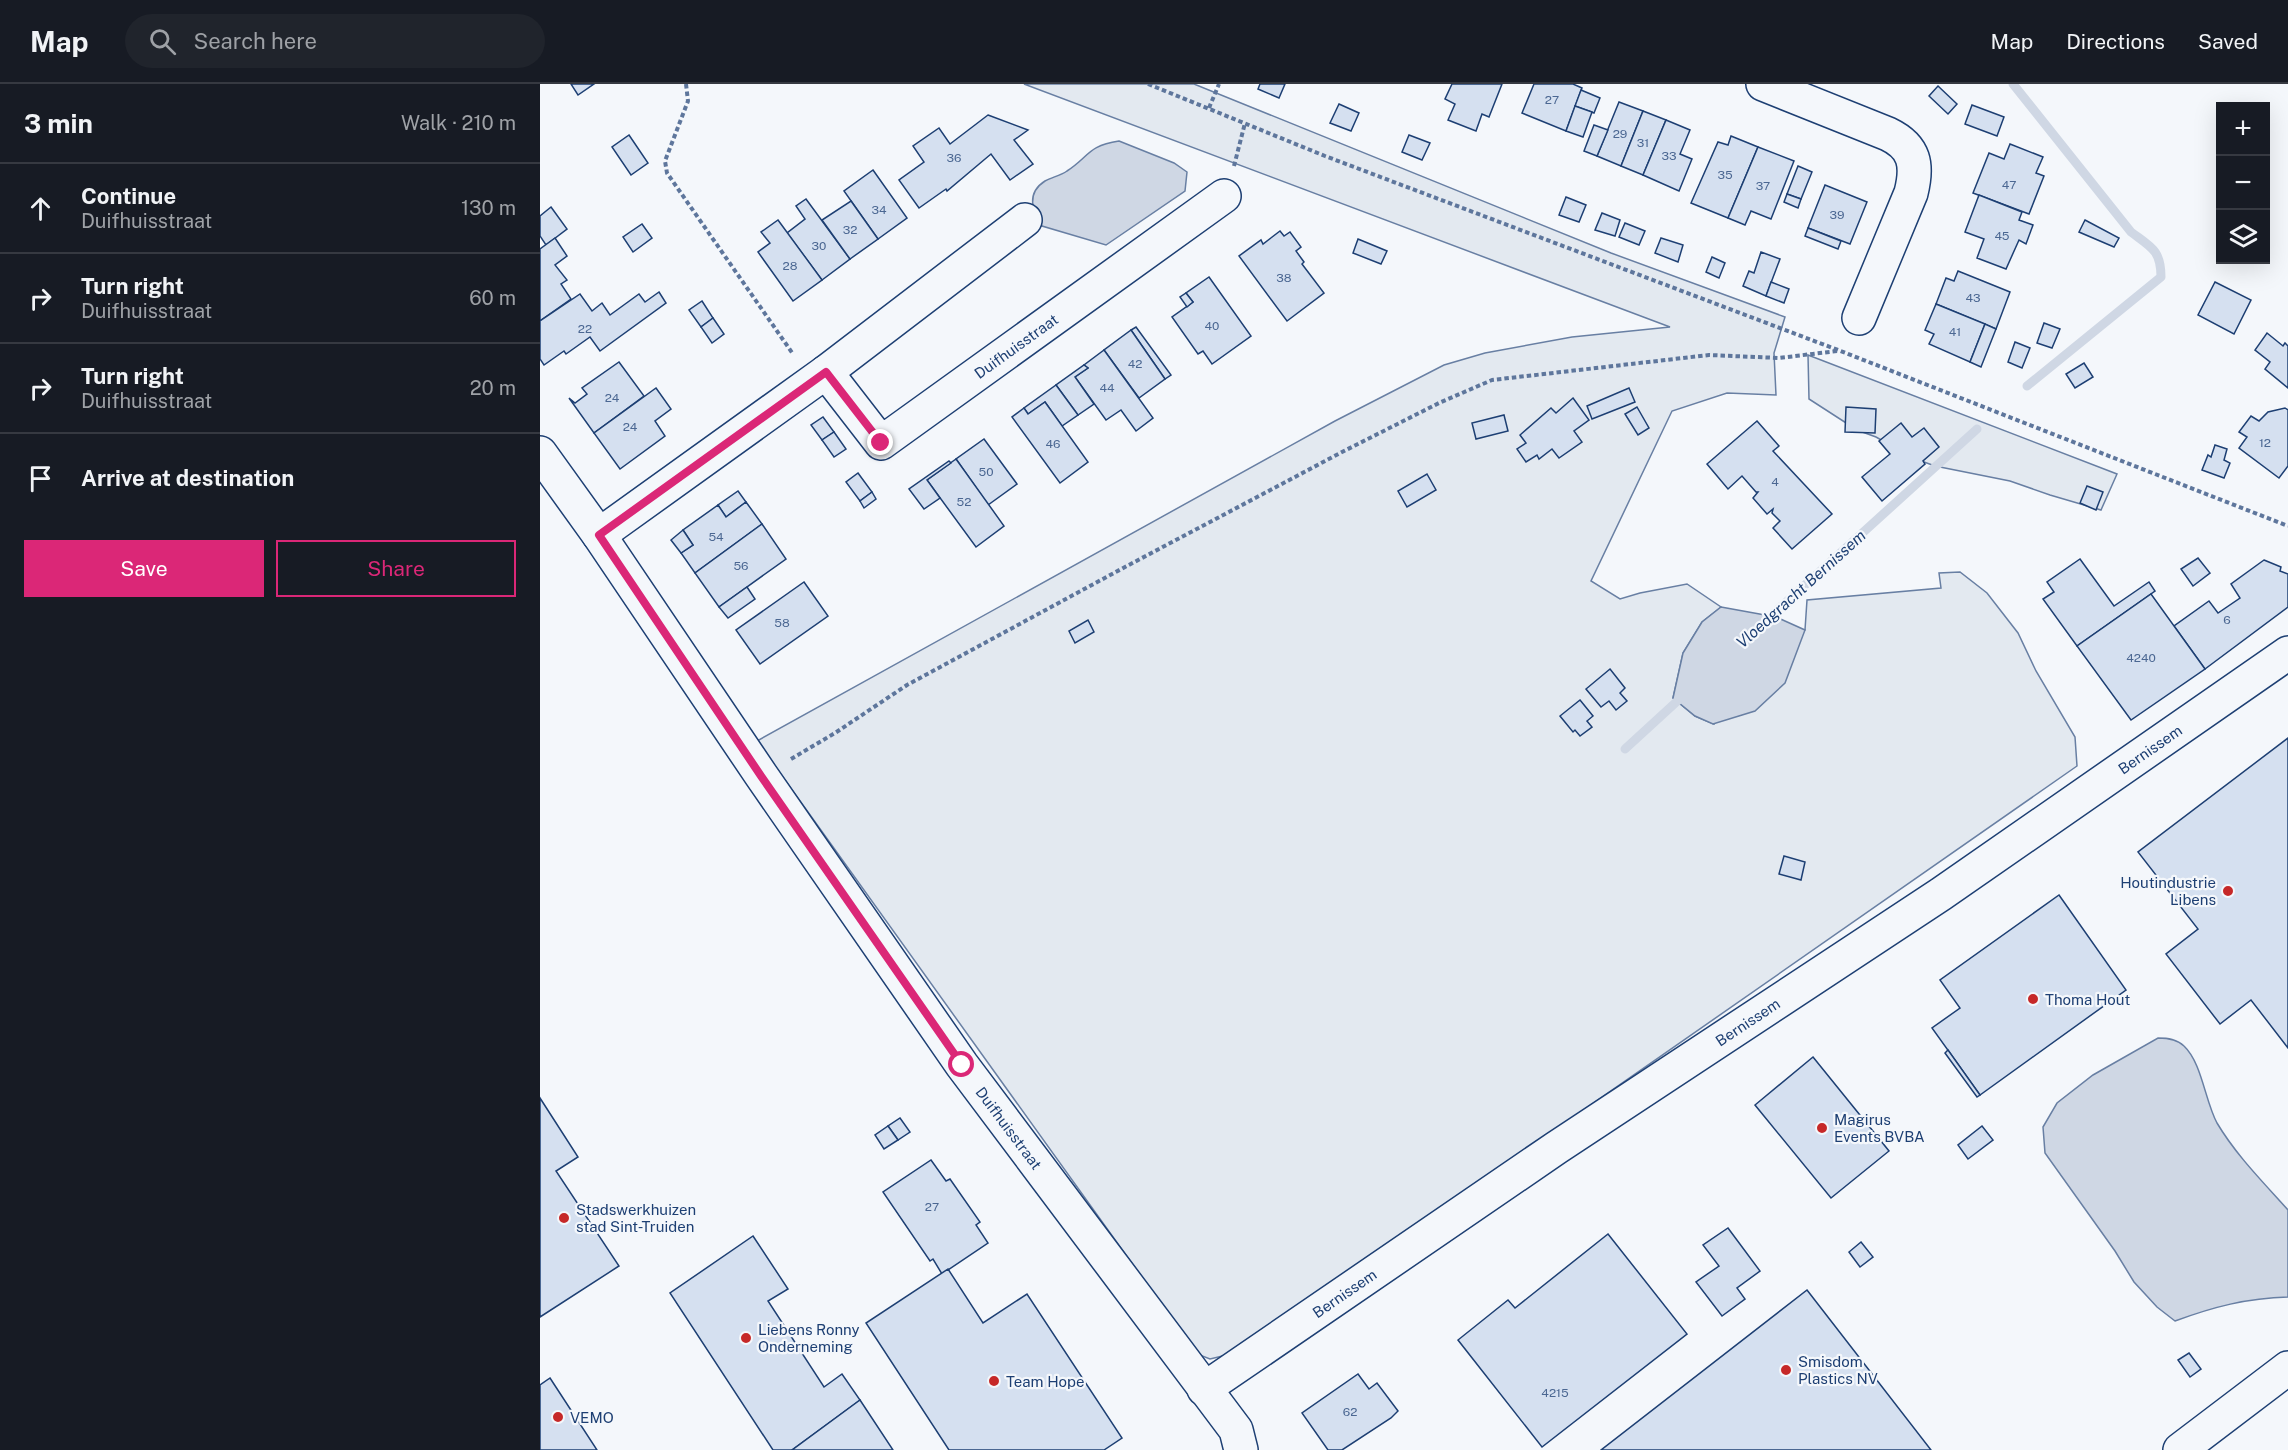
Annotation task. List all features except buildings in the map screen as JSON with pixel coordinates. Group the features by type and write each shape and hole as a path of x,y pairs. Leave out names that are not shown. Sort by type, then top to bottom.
{"street":[{"path":"1763,84 1888,134 1902,141 1911,153 1915,165 1915,179 1911,193 1859,318"},
{"name":"Duifhuisstraat","path":"819,376 881,443 1224,196"},
{"path":"599,535 819,376 1025,220"},
{"name":"Duifhuisstraat","path":"540,453 599,535 761,776 962,1065 1236,1430 1241,1450"},
{"name":"Bernissem","path":"1204,1389 1556,1148 1941,894 2288,653"},
{"path":"2180,1450 2288,1368"}],"path":[{"path":"686,84 688,100 665,161 667,173 819,376"},
{"path":"1148,84 1325,156 1838,350 2288,526"},
{"path":"1209,108 1219,84"},
{"path":"1224,196 1245,123"},
{"path":"761,776 835,733 917,680 1344,451 1439,403 1492,380 1709,355 1779,358 1838,350"}],"shaded area":[{"path":"1024,84 1194,84 1611,253 1785,317 1774,353 1776,395 1727,393 1672,411 1591,581 1620,599 1687,584 1721,607 1702,622 1683,653 1673,698 1695,716 1714,724 1805,630 1807,600 1941,588 1939,573 1960,572 1987,593 2018,633 2036,671 2075,737 2077,766 1235,1353 1210,1359 1197,1354 757,741 1335,421 1444,365 1485,353 1572,337 1670,327"},
{"path":"1119,141 1174,163 1187,172 1185,191 1106,245 1042,226 1033,202 1035,191 1039,186 1075,166 1095,149"},
{"path":"1808,355 2117,474 2101,510 2010,481 1935,466 1913,458 1876,437 1857,430 1809,399"},
{"path":"1721,607 1776,617 1805,630 1785,683 1755,711 1713,724 1695,716 1673,698 1683,653 1702,622"},
{"path":"2158,1038 2178,1042 2190,1053 2213,1114 2224,1135 2288,1210 2288,1297 2230,1304 2175,1321 2157,1307 2134,1282 2115,1251 2045,1153 2043,1127 2057,1103 2093,1075"}],"waterway":[{"name":"Vloedgracht Bernissem","path":"2013,84 2131,232 2154,250 2161,268 2161,277 2027,386"},
{"name":"Vloedgracht Bernissem","path":"1762,624 1977,429"},
{"name":"Vloedgracht Bernissem","path":"1625,749 1685,694"}],"place":[{"name":"Houtindustrie Libens","path":"2228,891"},
{"name":"Thoma Hout","path":"2033,999"},
{"name":"Magirus Events BVBA","path":"1822,1128"},
{"name":"Stadswerkhuizen stad Sint-Truiden","path":"564,1218"},
{"name":"Liebens Ronny Onderneming","path":"746,1338"},
{"name":"Smisdom Plastics NV","path":"1786,1370"},
{"name":"Team Hope","path":"994,1381"},
{"name":"VEMO","path":"558,1417"}],"route":[{"path":"881,443 826,372 599,535 761,776 962,1065"}]}
